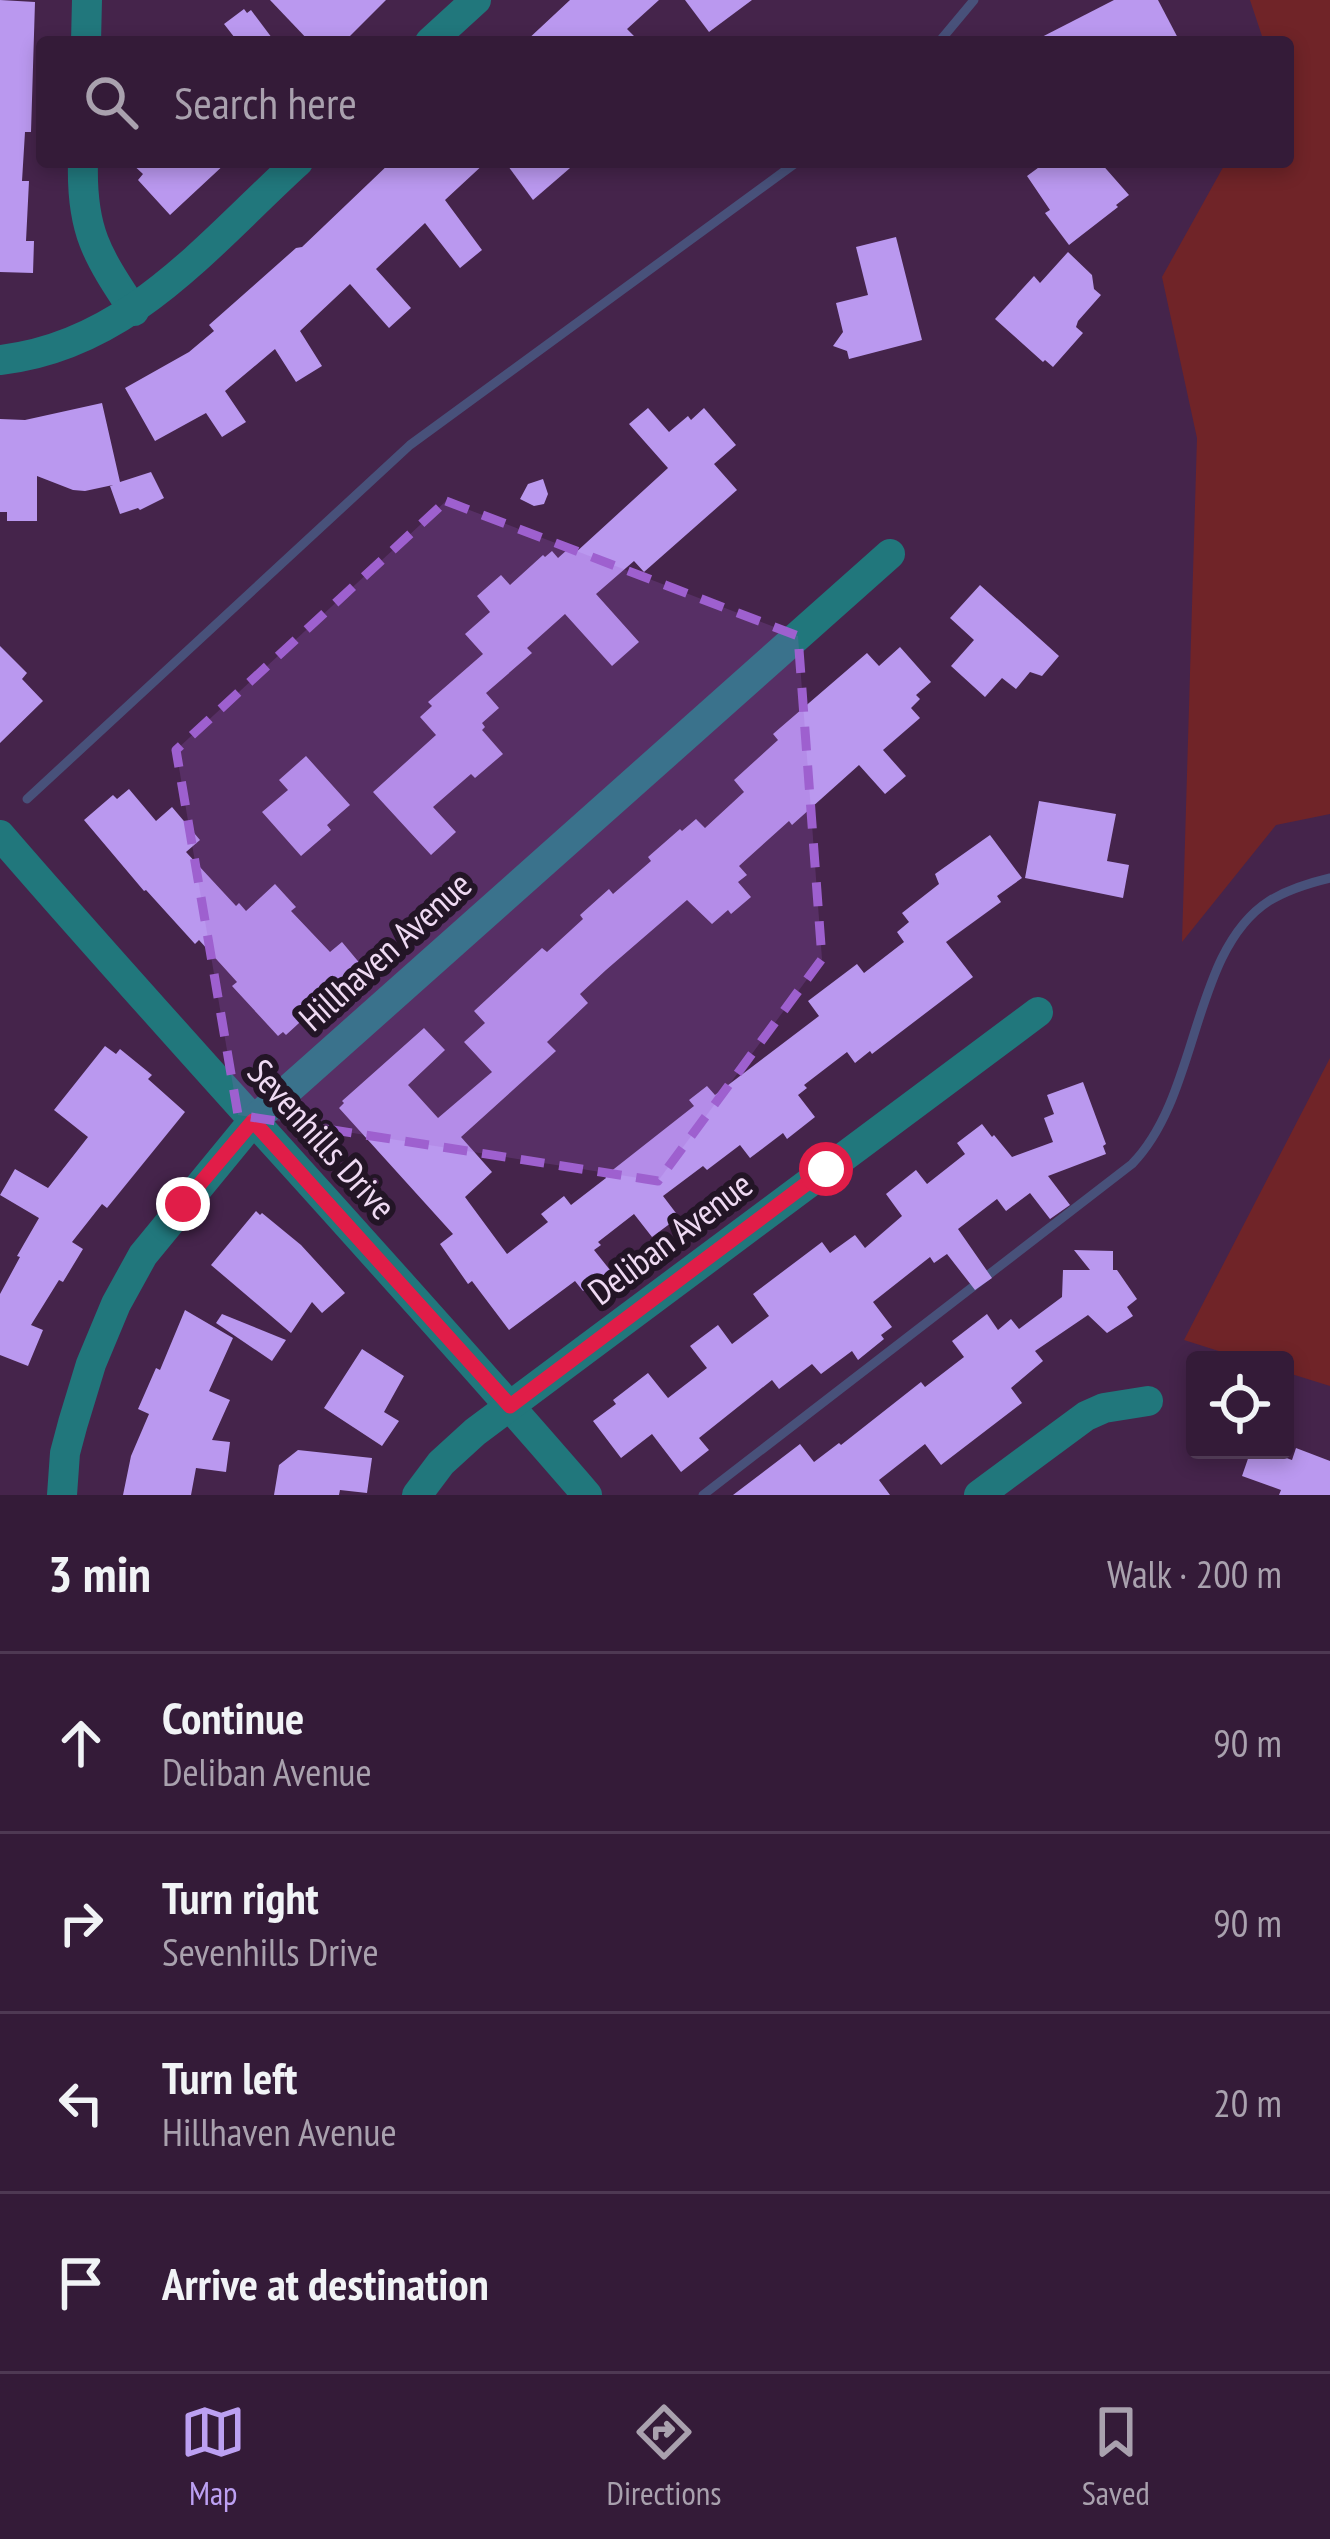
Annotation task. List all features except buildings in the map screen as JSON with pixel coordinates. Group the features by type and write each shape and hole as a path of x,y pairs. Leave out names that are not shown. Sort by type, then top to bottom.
{"street":[{"path":"86,36 87,0"},
{"path":"437,36 476,0"},
{"path":"83,168 82,200 90,233 134,311"},
{"path":"0,360 59,349 134,311 291,168"},
{"name":"Hillhaven Avenue","path":"62,1495 73,1423 116,1304 143,1255 253,1121 890,554"},
{"name":"Sevenhills Drive","path":"0,836 586,1495"},
{"name":"Deliban Avenue","path":"417,1495 441,1463 475,1432 1038,1012"},
{"path":"979,1495 1086,1416 1148,1401"}],"highlighted area":[{"path":"446,501 798,636 822,959 658,1181 238,1115 176,750"}],"shaded area":[{"path":"1250,0 1330,0 1330,814 1276,825 1182,942 1197,438 1162,277 1223,168 1294,168 1294,36 1262,36"},
{"path":"1330,1058 1330,1386 1294,1375 1294,1351 1219,1351 1184,1340"}],"waterway":[{"path":"944,36 974,0"},
{"path":"27,799 410,445 789,168"},
{"path":"703,1495 1132,1164 1171,1101 1209,988 1224,953 1244,924 1276,897 1330,878"}],"route":[{"path":"183,1204 253,1121 510,1406 826,1169"}]}
